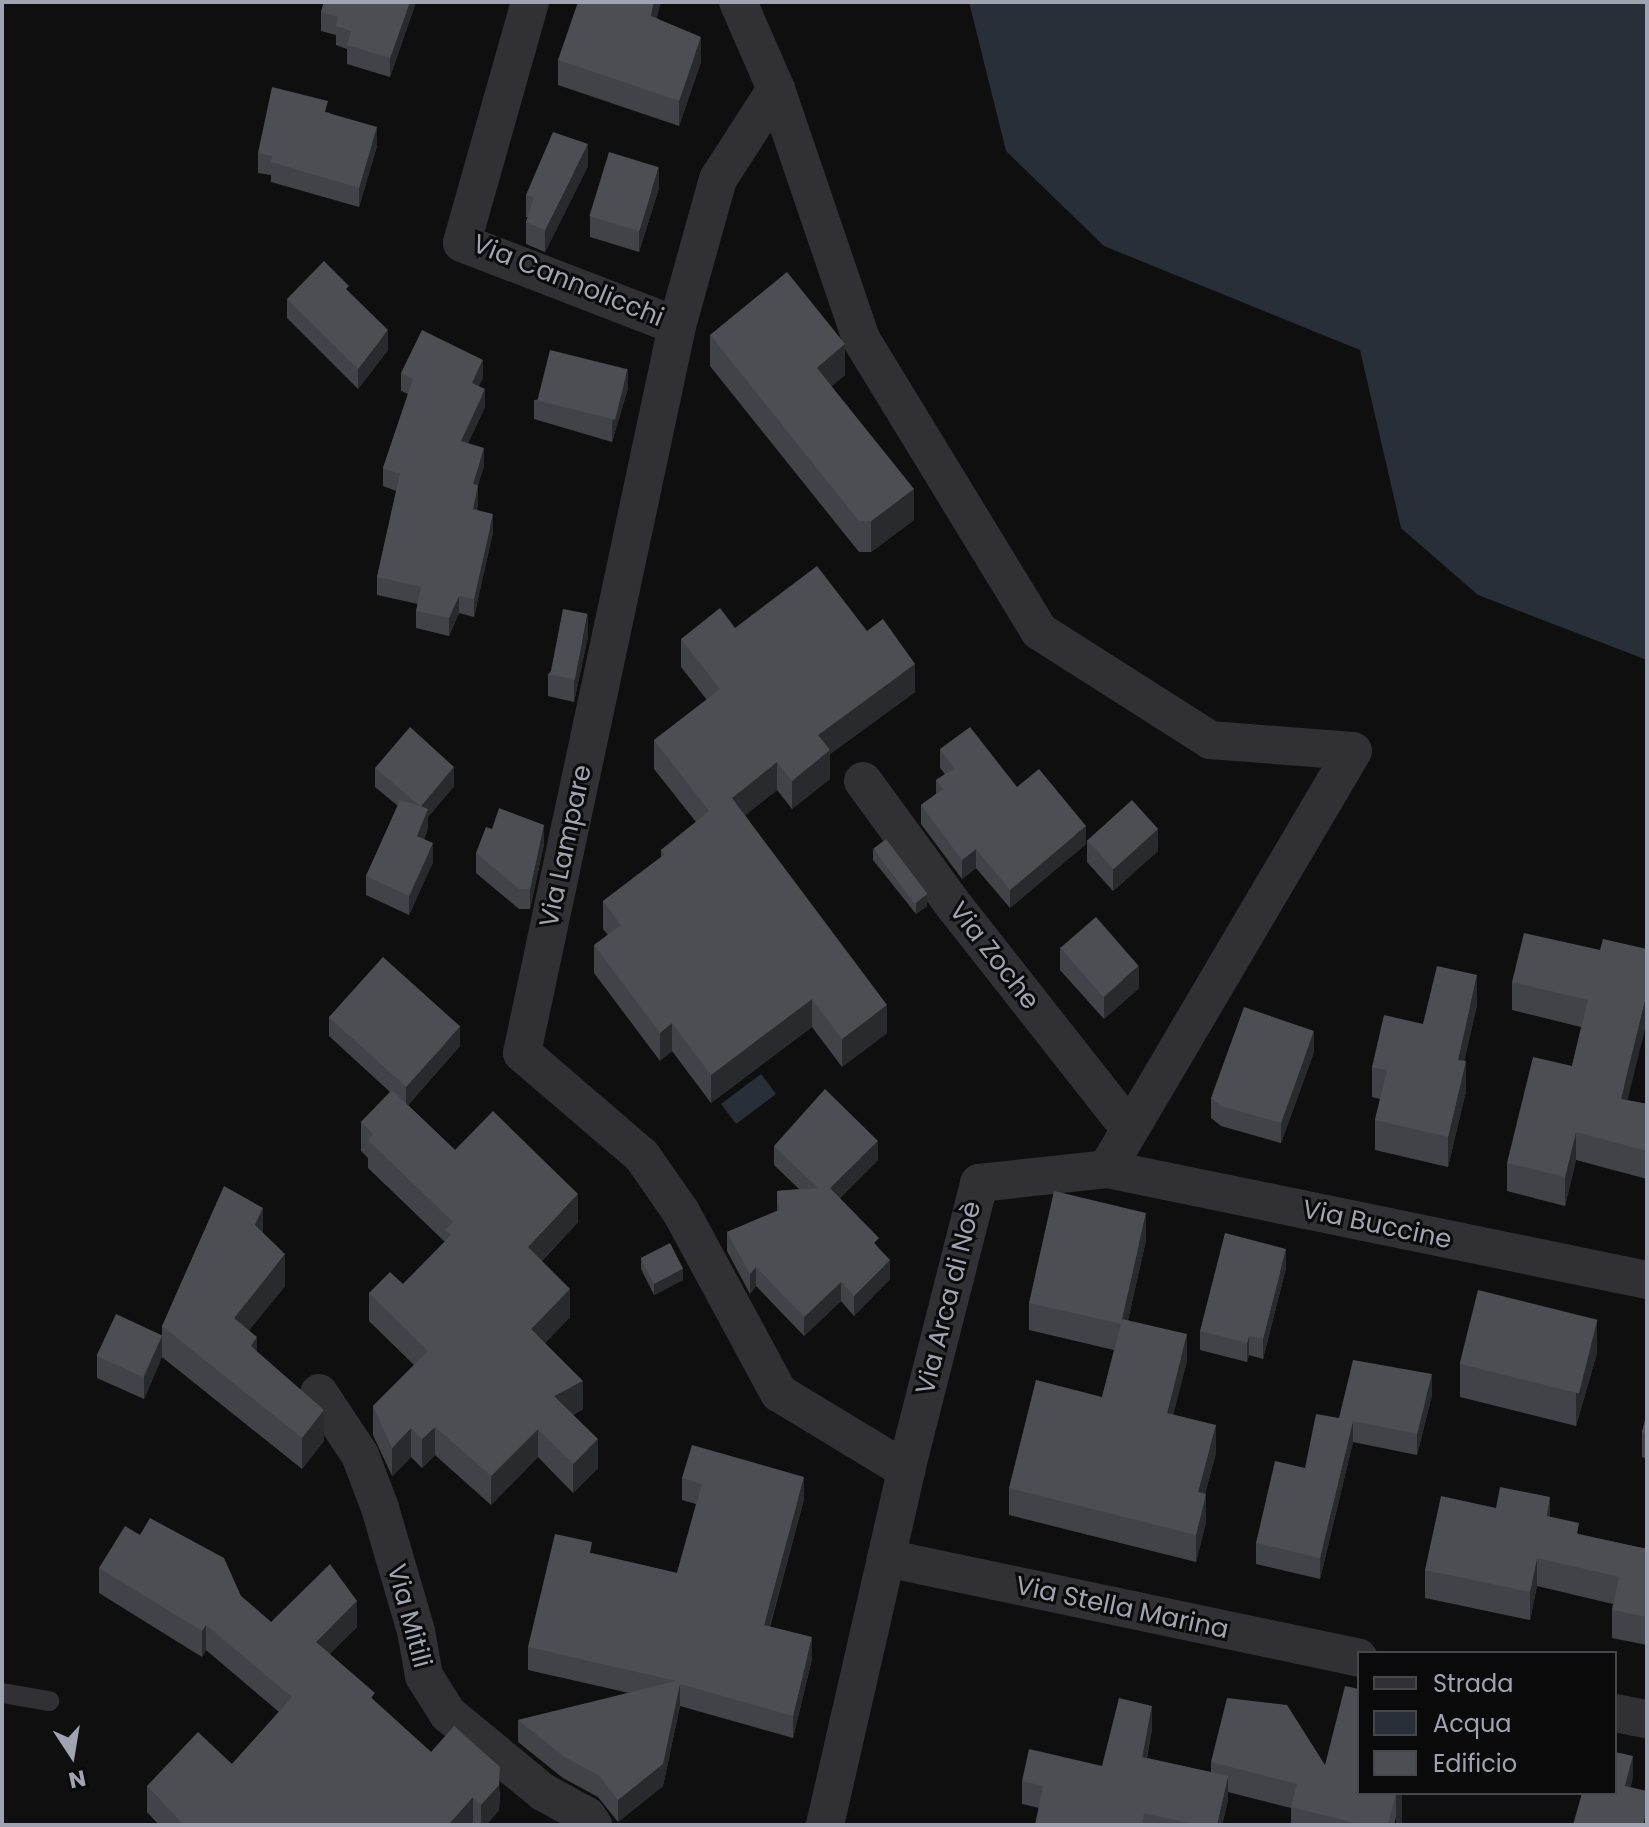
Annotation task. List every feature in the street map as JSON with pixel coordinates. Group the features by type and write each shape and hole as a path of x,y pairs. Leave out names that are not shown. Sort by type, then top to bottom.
{"street":[{"name":"Via Cannolicchi","path":"530,2 462,243 677,326"},
{"path":"738,2 776,89 861,339 1039,631 1210,740 1353,751 1107,1169"},
{"name":"Via Lampare","path":"776,89 718,179 677,326 522,1053 642,1156 681,1212 779,1393 906,1470"},
{"name":"Via Zoche","path":"863,781 955,907 1129,1128"},
{"name":"Via Arca di Noè","path":"825,1825 906,1470 979,1183 1107,1169"},
{"name":"Via Buccine","path":"1107,1169 1647,1280"},
{"name":"Via Mitili","path":"319,1393 360,1455 380,1508 416,1631 424,1676 448,1714 543,1792 587,1816 593,1825"},
{"name":"Via Stella Marina","path":"886,1558 1357,1658"},
{"path":"1617,1713 1647,1719"}],"lane":[{"path":"2,1693 49,1701"}],"water":[{"path":"969,2 1647,2 1647,660 1478,595 1401,528 1360,350 1104,246 1006,151"},
{"path":"761,1074 776,1094 736,1124 721,1104"}],"building":[{"path":"324,2 410,2 390,58 347,45 351,31 336,26 338,17 321,12"},
{"path":"578,2 654,2 651,16 701,37 679,101 558,60"},
{"path":"272,87 328,101 325,112 377,127 359,188 271,162 272,156 258,153"},
{"path":"553,132 588,144 545,230 526,222 534,197 526,195"},
{"path":"609,152 659,167 639,231 589,216"},
{"path":"324,261 349,286 346,289 388,330 358,369 287,299"},
{"path":"787,272 845,344 817,368 914,489 871,521 859,521 710,335"},
{"path":"422,330 483,360 472,383 485,389 461,441 484,448 473,484 478,485 473,509 493,514 474,599 459,596 449,618 416,611 421,587 377,577 400,474 383,468 413,379 401,373"},
{"path":"550,350 628,369 615,420 537,400"},
{"path":"817,566 867,631 883,619 915,664 818,735 830,750 792,781 777,762 732,798 887,1005 842,1039 812,999 711,1075 672,1023 660,1033 594,945 621,925 603,901 665,854 661,850 709,811 654,740 720,689 681,639 720,608 735,628"},
{"path":"563,609 588,614 575,680 550,675"},
{"path":"410,727 454,767 421,806 428,809 417,836 433,843 409,896 366,876 400,800 420,806 375,768"},
{"path":"970,727 1017,787 1039,769 1086,826 1010,890 976,849 962,860 921,805 943,789 936,780 954,768 940,749"},
{"path":"1132,800 1158,829 1114,869 1087,840"},
{"path":"499,808 544,825 530,889 519,889 476,853 486,827 492,829"},
{"path":"886,839 928,894 915,904 873,849"},
{"path":"1096,917 1139,966 1103,997 1061,948"},
{"path":"1524,933 1600,950 1603,939 1647,949 1647,993 1621,1099 1647,1104 1647,1151 1576,1132 1565,1177 1507,1163 1533,1057 1572,1066 1588,1000 1512,982"},
{"path":"383,957 460,1027 406,1087 329,1017"},
{"path":"1437,966 1477,975 1458,1060 1466,1061 1448,1137 1375,1120 1387,1070 1372,1067 1384,1015 1423,1024"},
{"path":"1244,1007 1314,1031 1281,1123 1221,1106 1211,1098"},
{"path":"825,1089 878,1141 830,1188 879,1238 874,1243 890,1260 854,1296 841,1282 804,1317 756,1267 750,1274 727,1232 779,1210 777,1191 818,1188 774,1146"},
{"path":"392,1090 455,1150 493,1111 578,1194 528,1247 570,1289 531,1329 583,1381 554,1396 598,1439 573,1464 538,1429 491,1476 435,1427 422,1439 411,1428 392,1448 373,1406 428,1351 369,1293 390,1272 403,1284 451,1235 445,1230 453,1222 368,1140 373,1134 361,1122"},
{"path":"224,1186 263,1208 255,1225 285,1254 234,1318 257,1337 251,1346 324,1410 302,1438 162,1326"},
{"path":"1054,1191 1146,1213 1122,1319 1187,1334 1167,1413 1216,1425 1198,1492 1206,1494 1196,1535 1009,1488 1036,1380 1102,1397 1121,1324 1029,1303"},
{"path":"1225,1233 1286,1249 1263,1339 1249,1336 1247,1343 1200,1331"},
{"path":"670,1243 683,1269 654,1284 641,1258"},
{"path":"1478,1290 1597,1320 1579,1393 1460,1364"},
{"path":"116,1314 162,1336 143,1377 97,1356"},
{"path":"1353,1360 1432,1374 1417,1434 1353,1421 1320,1558 1256,1543 1275,1461 1305,1468 1316,1414 1339,1418"},
{"path":"1647,1413 1647,1434 1642,1432"},
{"path":"692,1445 804,1477 764,1625 812,1637 793,1716 680,1684 663,1764 618,1800 598,1775 563,1756 518,1720 676,1681 528,1647 555,1534 592,1542 590,1553 677,1573 702,1484 682,1478"},
{"path":"1500,1487 1550,1497 1547,1516 1579,1523 1577,1534 1647,1549 1647,1617 1612,1610 1619,1577 1537,1558 1530,1592 1425,1570 1441,1496 1496,1508"},
{"path":"150,1518 224,1558 241,1596 271,1622 330,1564 357,1601 316,1642 375,1693 371,1698 431,1752 454,1726 500,1767 499,1785 481,1805 473,1797 448,1825 184,1825 147,1786 198,1732 232,1764 292,1697 206,1625 202,1631 99,1568 125,1526 140,1535"},
{"path":"1345,1686 1357,1689 1357,1795 1396,1795 1388,1825 1362,1825 1291,1807 1297,1784 1211,1762 1227,1698 1287,1705 1325,1765"},
{"path":"1119,1698 1152,1706 1142,1757 1228,1776 1217,1825 1196,1825 1144,1813 1142,1825 1035,1825 1043,1786 1022,1781 1029,1749 1102,1766"},
{"path":"1617,1752 1633,1756 1625,1786 1647,1791 1643,1825 1573,1825 1581,1795 1617,1795"}]}
